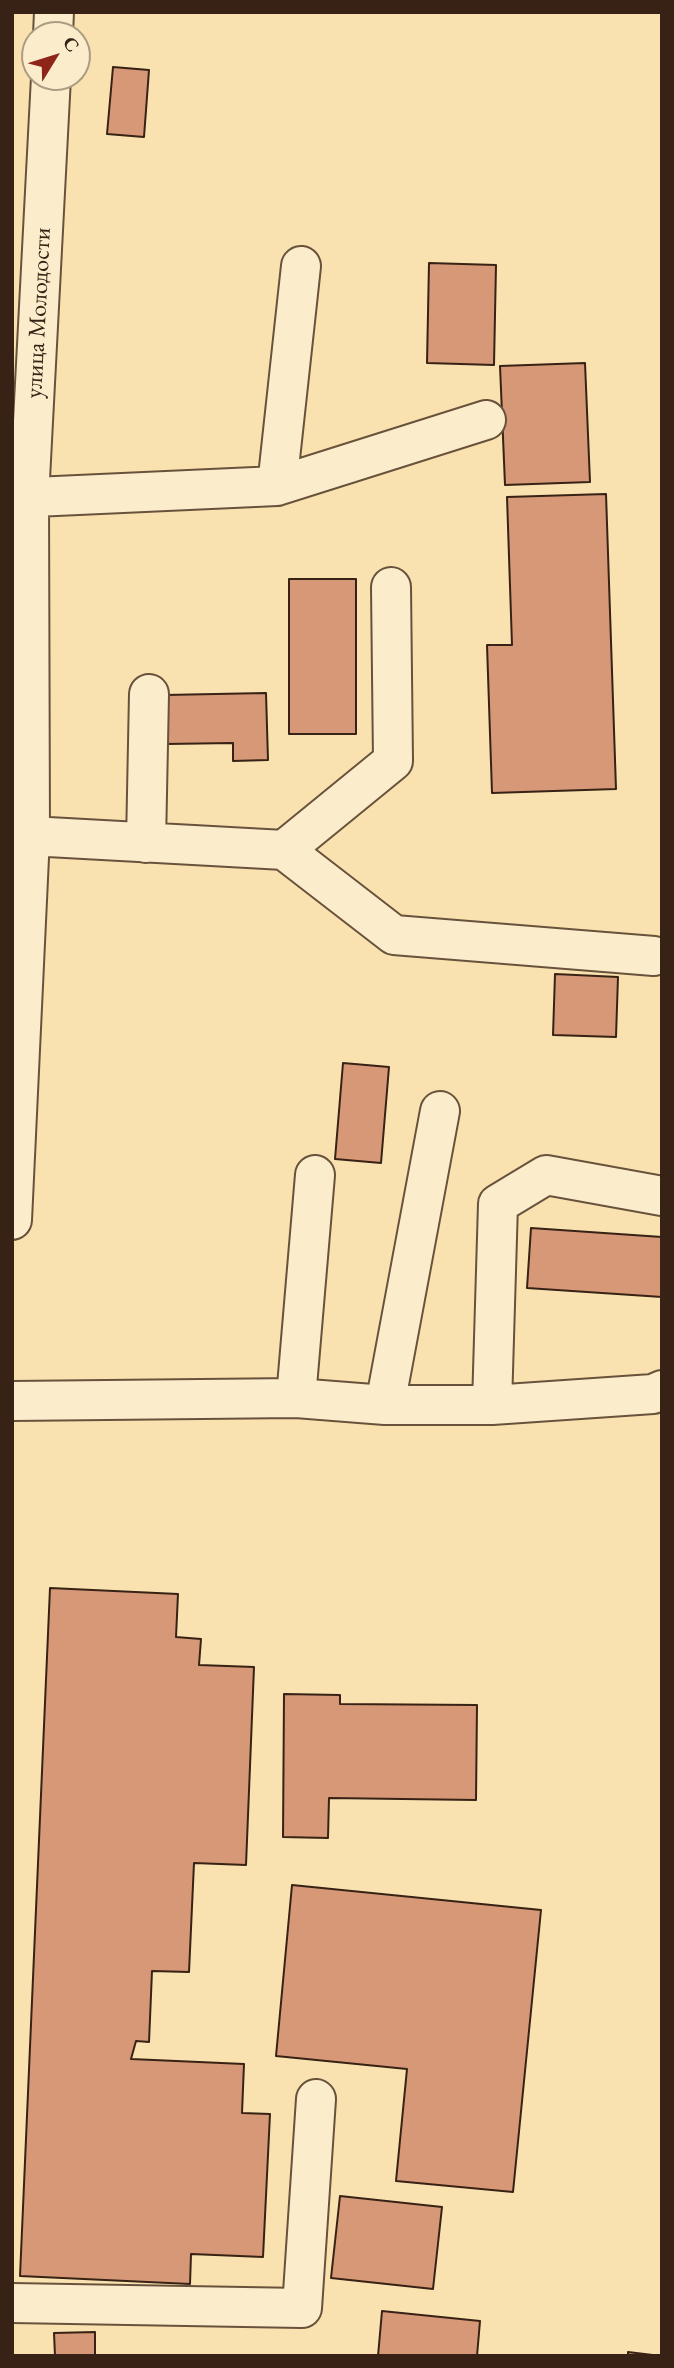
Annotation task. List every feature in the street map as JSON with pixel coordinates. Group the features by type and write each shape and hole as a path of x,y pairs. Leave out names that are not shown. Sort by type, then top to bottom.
{"street":[{"name":"улица Молодости","path":"12,1220 30,836 20,498 50,91"},
{"path":"277,486 301,266"},
{"path":"20,498 277,486 486,420"},
{"path":"284,850 393,761 391,587"},
{"path":"146,843 149,694"},
{"path":"30,836 284,850 394,935 654,956"},
{"path":"385,1405 440,1111"},
{"path":"296,1398 315,1175"},
{"path":"492,1405 498,1204 546,1175 662,1196"},
{"path":"12,1401 296,1398 385,1405 492,1405 653,1394 662,1390"},
{"path":"12,2303 302,2308 316,2099"}],"building":[{"path":"113,67 149,70 144,137 107,134"},
{"path":"429,263 496,265 494,365 427,363"},
{"path":"585,363 590,482 505,485 500,366"},
{"path":"606,494 616,789 492,793 487,645 512,645 507,497"},
{"path":"289,579 356,579 356,734 289,734"},
{"path":"266,693 268,760 233,761 233,743 166,744 165,695"},
{"path":"555,974 618,977 616,1037 553,1035"},
{"path":"343,1063 389,1067 381,1163 335,1159"},
{"path":"531,1228 662,1237 662,1297 527,1288"},
{"path":"50,1588 178,1594 176,1637 201,1639 199,1665 254,1667 246,1865 194,1863 189,1972 152,1971 149,2042 136,2041 131,2059 244,2064 242,2113 270,2114 263,2257 191,2254 190,2284 20,2276"},
{"path":"284,1694 340,1695 340,1704 477,1705 476,1800 329,1798 328,1838 283,1837"},
{"path":"292,1885 541,1910 513,2192 396,2181 407,2069 276,2056"},
{"path":"340,2196 442,2207 433,2289 331,2278"},
{"path":"382,2311 480,2321 477,2356 378,2356"},
{"path":"95,2332 95,2356 55,2356 54,2333"},
{"path":"628,2352 661,2356 628,2356"}]}
